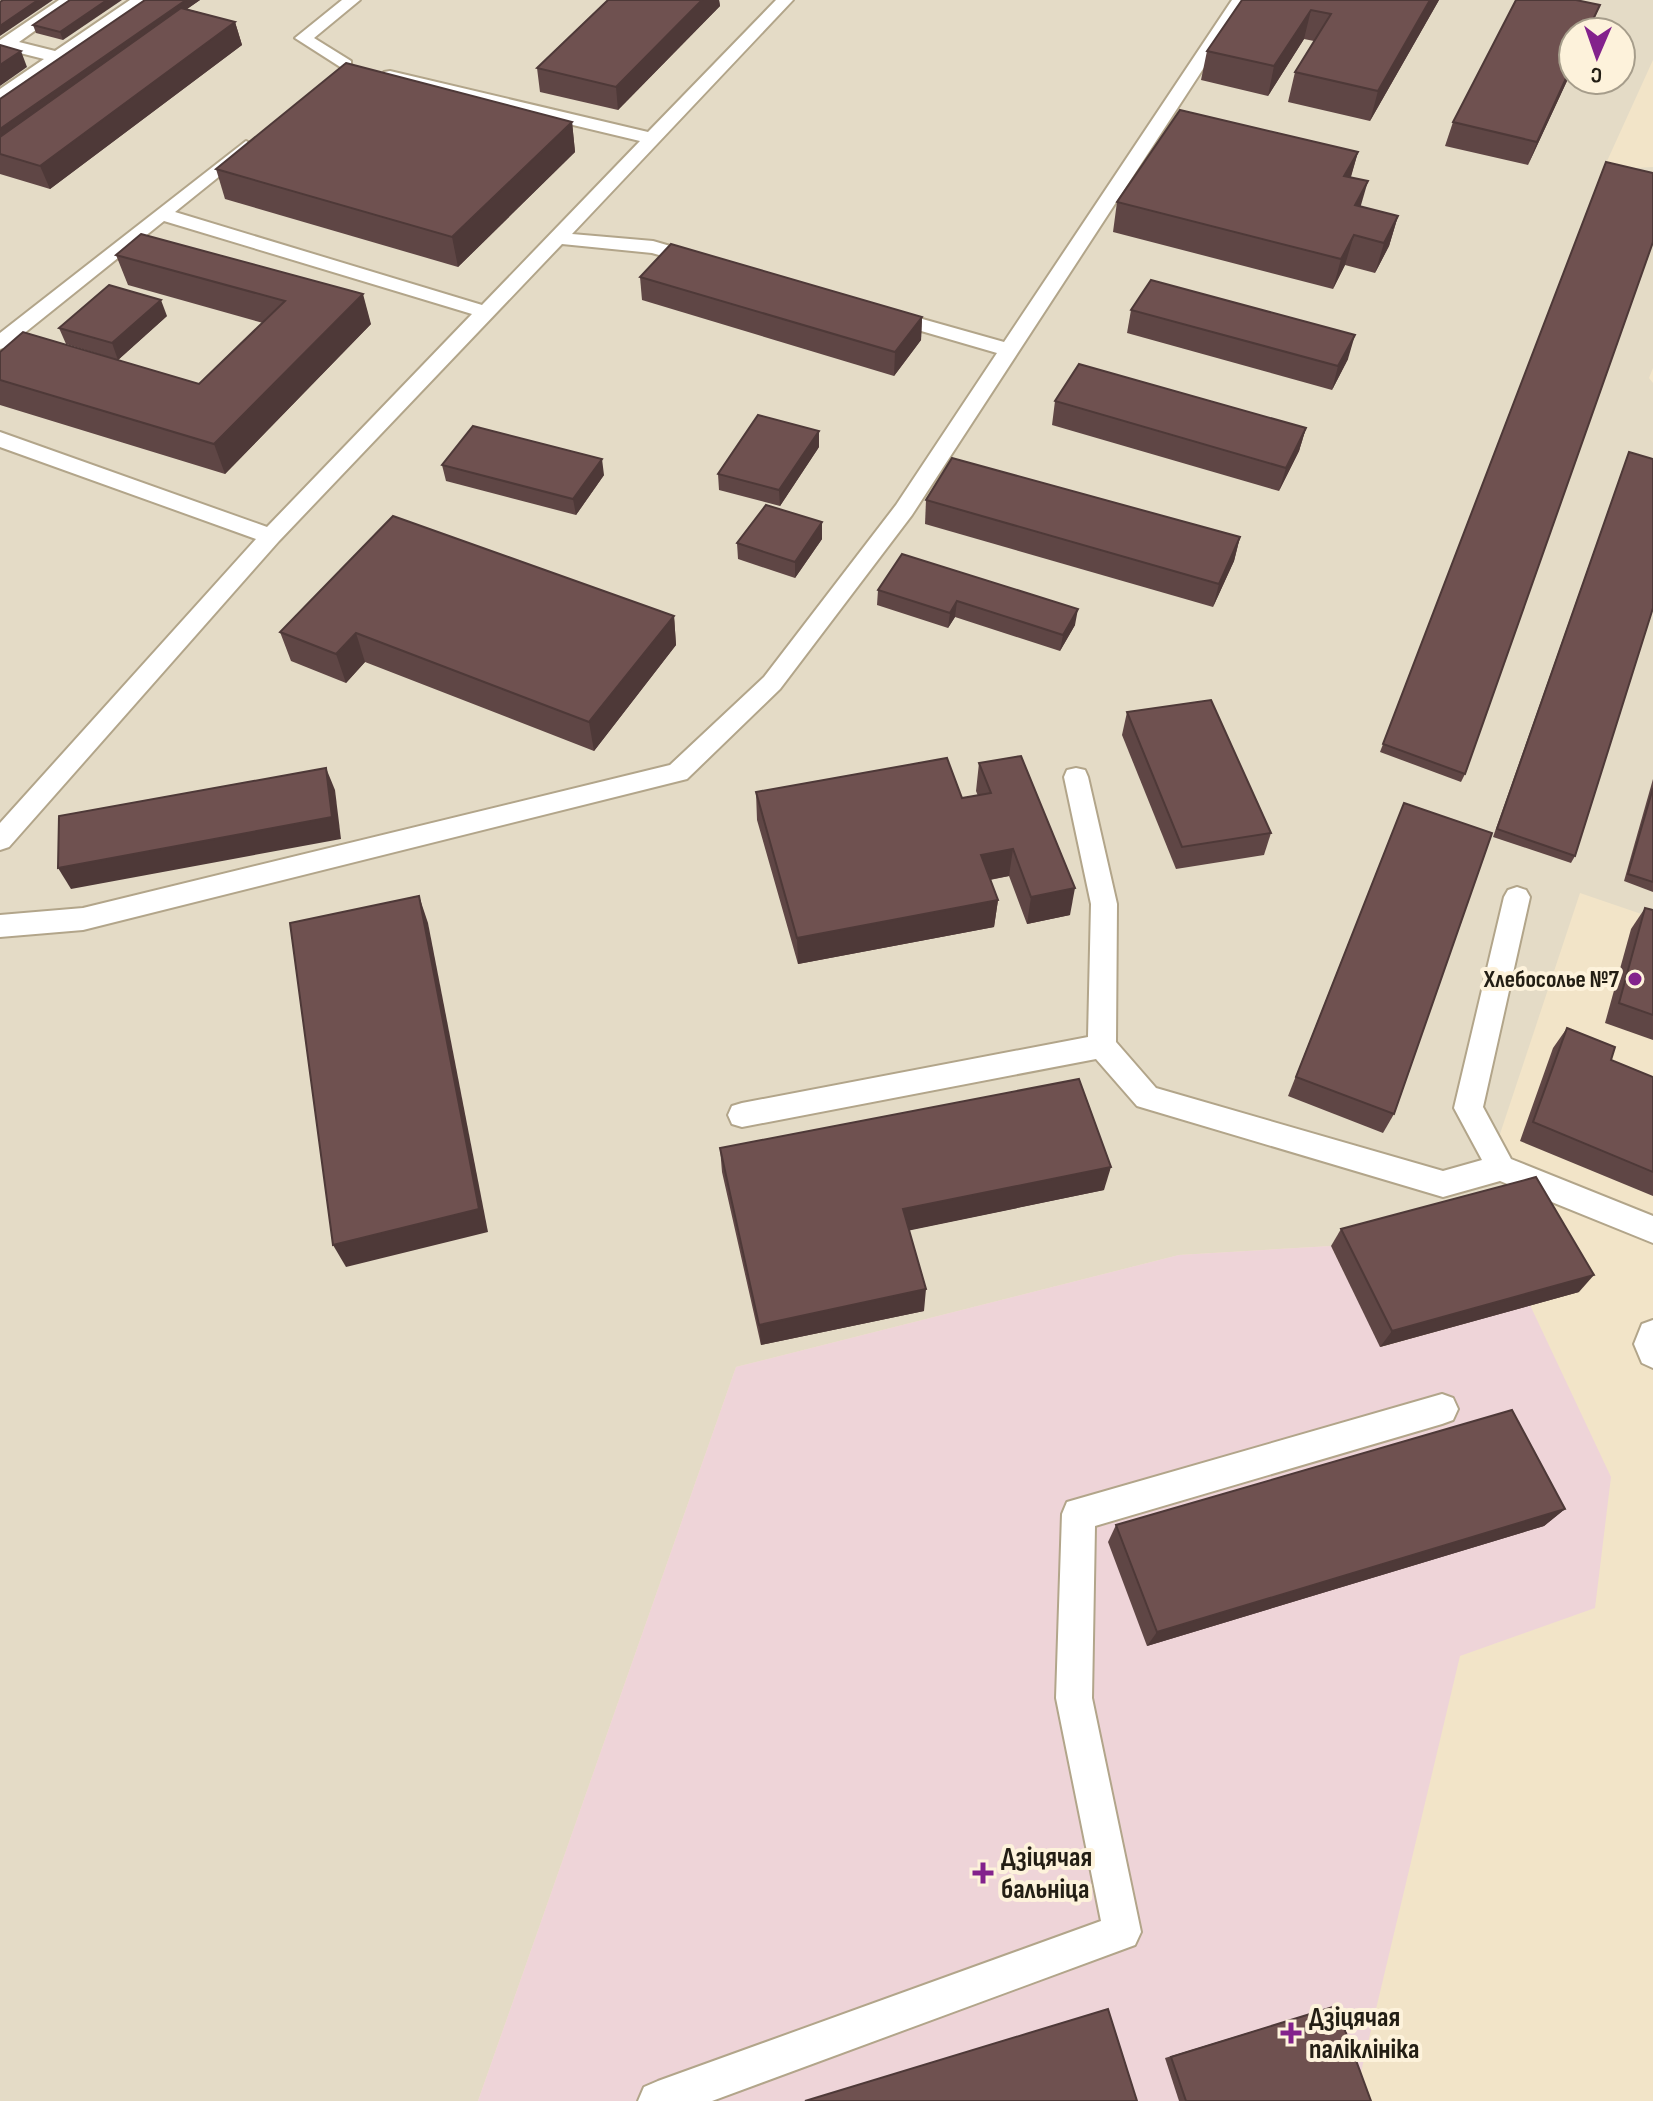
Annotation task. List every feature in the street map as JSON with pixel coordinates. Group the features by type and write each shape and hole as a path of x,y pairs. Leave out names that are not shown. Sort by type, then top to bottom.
{"lane":[{"path":"2,46 70,0"},
{"path":"0,97 141,0"},
{"path":"352,0 303,38 354,70 652,138"},
{"path":"0,840 271,536 785,0"},
{"path":"0,926 83,919 678,772 772,683 904,510 1240,0"},
{"path":"2,46 58,57"},
{"path":"0,343 259,135"},
{"path":"161,214 485,312"},
{"path":"556,238 653,247 727,269"},
{"path":"861,307 1009,350"},
{"path":"0,439 271,536"},
{"path":"1076,777 1104,904 1102,1046 1147,1097 1443,1184 1501,1168 1653,1230"},
{"path":"1501,1168 1468,1108 1517,897"},
{"path":"742,1115 1102,1046"},
{"path":"1653,1334 1650,1344 1653,1353"},
{"path":"658,2101 1122,1932 1074,1698 1079,1514 1442,1409"}],"shaded area":[{"path":"18,0 1653,0 1653,60 1637,95 1637,16 1557,16 1557,96 1637,96 1603,170 1653,167 1653,368 1649,378 1653,383 1653,918 1580,893 1495,1149 1523,1195 1331,1246 1179,1255 736,1367 478,2101 0,2101 0,12"},
{"name":"Дзіцячая бальніца","path":"1331,1246 1381,1347 1530,1305 1611,1477 1595,1608 1460,1656 1357,2089 1361,2101 478,2101 736,1367 1179,1255"}],"building":[{"path":"38,0 0,26 0,2"},
{"path":"70,0 107,0 60,32 33,25"},
{"path":"145,0 186,0 0,129 0,99"},
{"path":"608,0 702,0 616,87 537,68"},
{"path":"1242,0 1430,0 1378,91 1295,72 1331,14 1311,10 1274,66 1207,51"},
{"path":"1516,0 1576,0 1600,5 1595,16 1557,16 1558,96 1537,142 1453,122"},
{"path":"181,8 235,22 40,166 0,154 0,137"},
{"path":"0,45 21,51 0,65"},
{"path":"346,63 572,122 452,237 216,169"},
{"path":"1180,110 1358,152 1344,176 1368,181 1355,205 1398,216 1384,243 1354,235 1341,259 1117,202"},
{"path":"1606,162 1653,173 1653,242 1465,774 1383,744"},
{"path":"141,234 363,294 214,444 0,380 0,352 23,332 199,384 285,301 116,255"},
{"path":"671,244 922,317 895,352 640,277"},
{"path":"1151,280 1355,335 1338,366 1131,310"},
{"path":"109,285 161,300 112,343 59,328"},
{"path":"1079,364 1306,428 1286,468 1055,401"},
{"path":"758,415 819,431 779,490 718,474"},
{"path":"473,426 602,459 573,499 442,465"},
{"path":"1629,452 1653,459 1653,608 1575,856 1497,829"},
{"path":"952,458 1240,537 1219,584 926,500"},
{"path":"766,505 822,522 795,562 737,543"},
{"path":"393,516 674,616 589,722 356,633 336,654 280,632"},
{"path":"902,554 1078,609 1063,635 957,601 950,613 878,590"},
{"path":"1211,700 1271,833 1182,847 1127,712"},
{"path":"1021,756 1075,888 1031,897 1013,849 981,855 998,900 797,938 756,792 947,758 962,798 991,793 979,763"},
{"path":"326,768 332,817 58,868 59,816"},
{"path":"1653,788 1653,882 1628,874"},
{"path":"1404,803 1492,833 1394,1114 1296,1077"},
{"path":"419,896 479,1209 333,1245 290,923"},
{"path":"1645,908 1653,910 1653,1015 1619,1003"},
{"path":"1567,1028 1615,1047 1611,1060 1653,1077 1653,1172 1533,1122"},
{"path":"1079,1079 1111,1167 903,1209 926,1289 759,1325 720,1148"},
{"path":"1536,1177 1594,1275 1392,1331 1341,1229"},
{"path":"1512,1410 1565,1509 1157,1632 1116,1525"},
{"name":"Дзіцячая паліклініка","path":"1336,2006 1371,2101 1186,2101 1171,2057"},
{"path":"1108,2009 1137,2101 805,2101"}],"place":[{"name":"Хлебосолье №7","path":"1635,979"},
{"name":"Дзіцячая бальніца","path":"983,1873"},
{"name":"Дзіцячая паліклініка","path":"1291,2033"}]}
